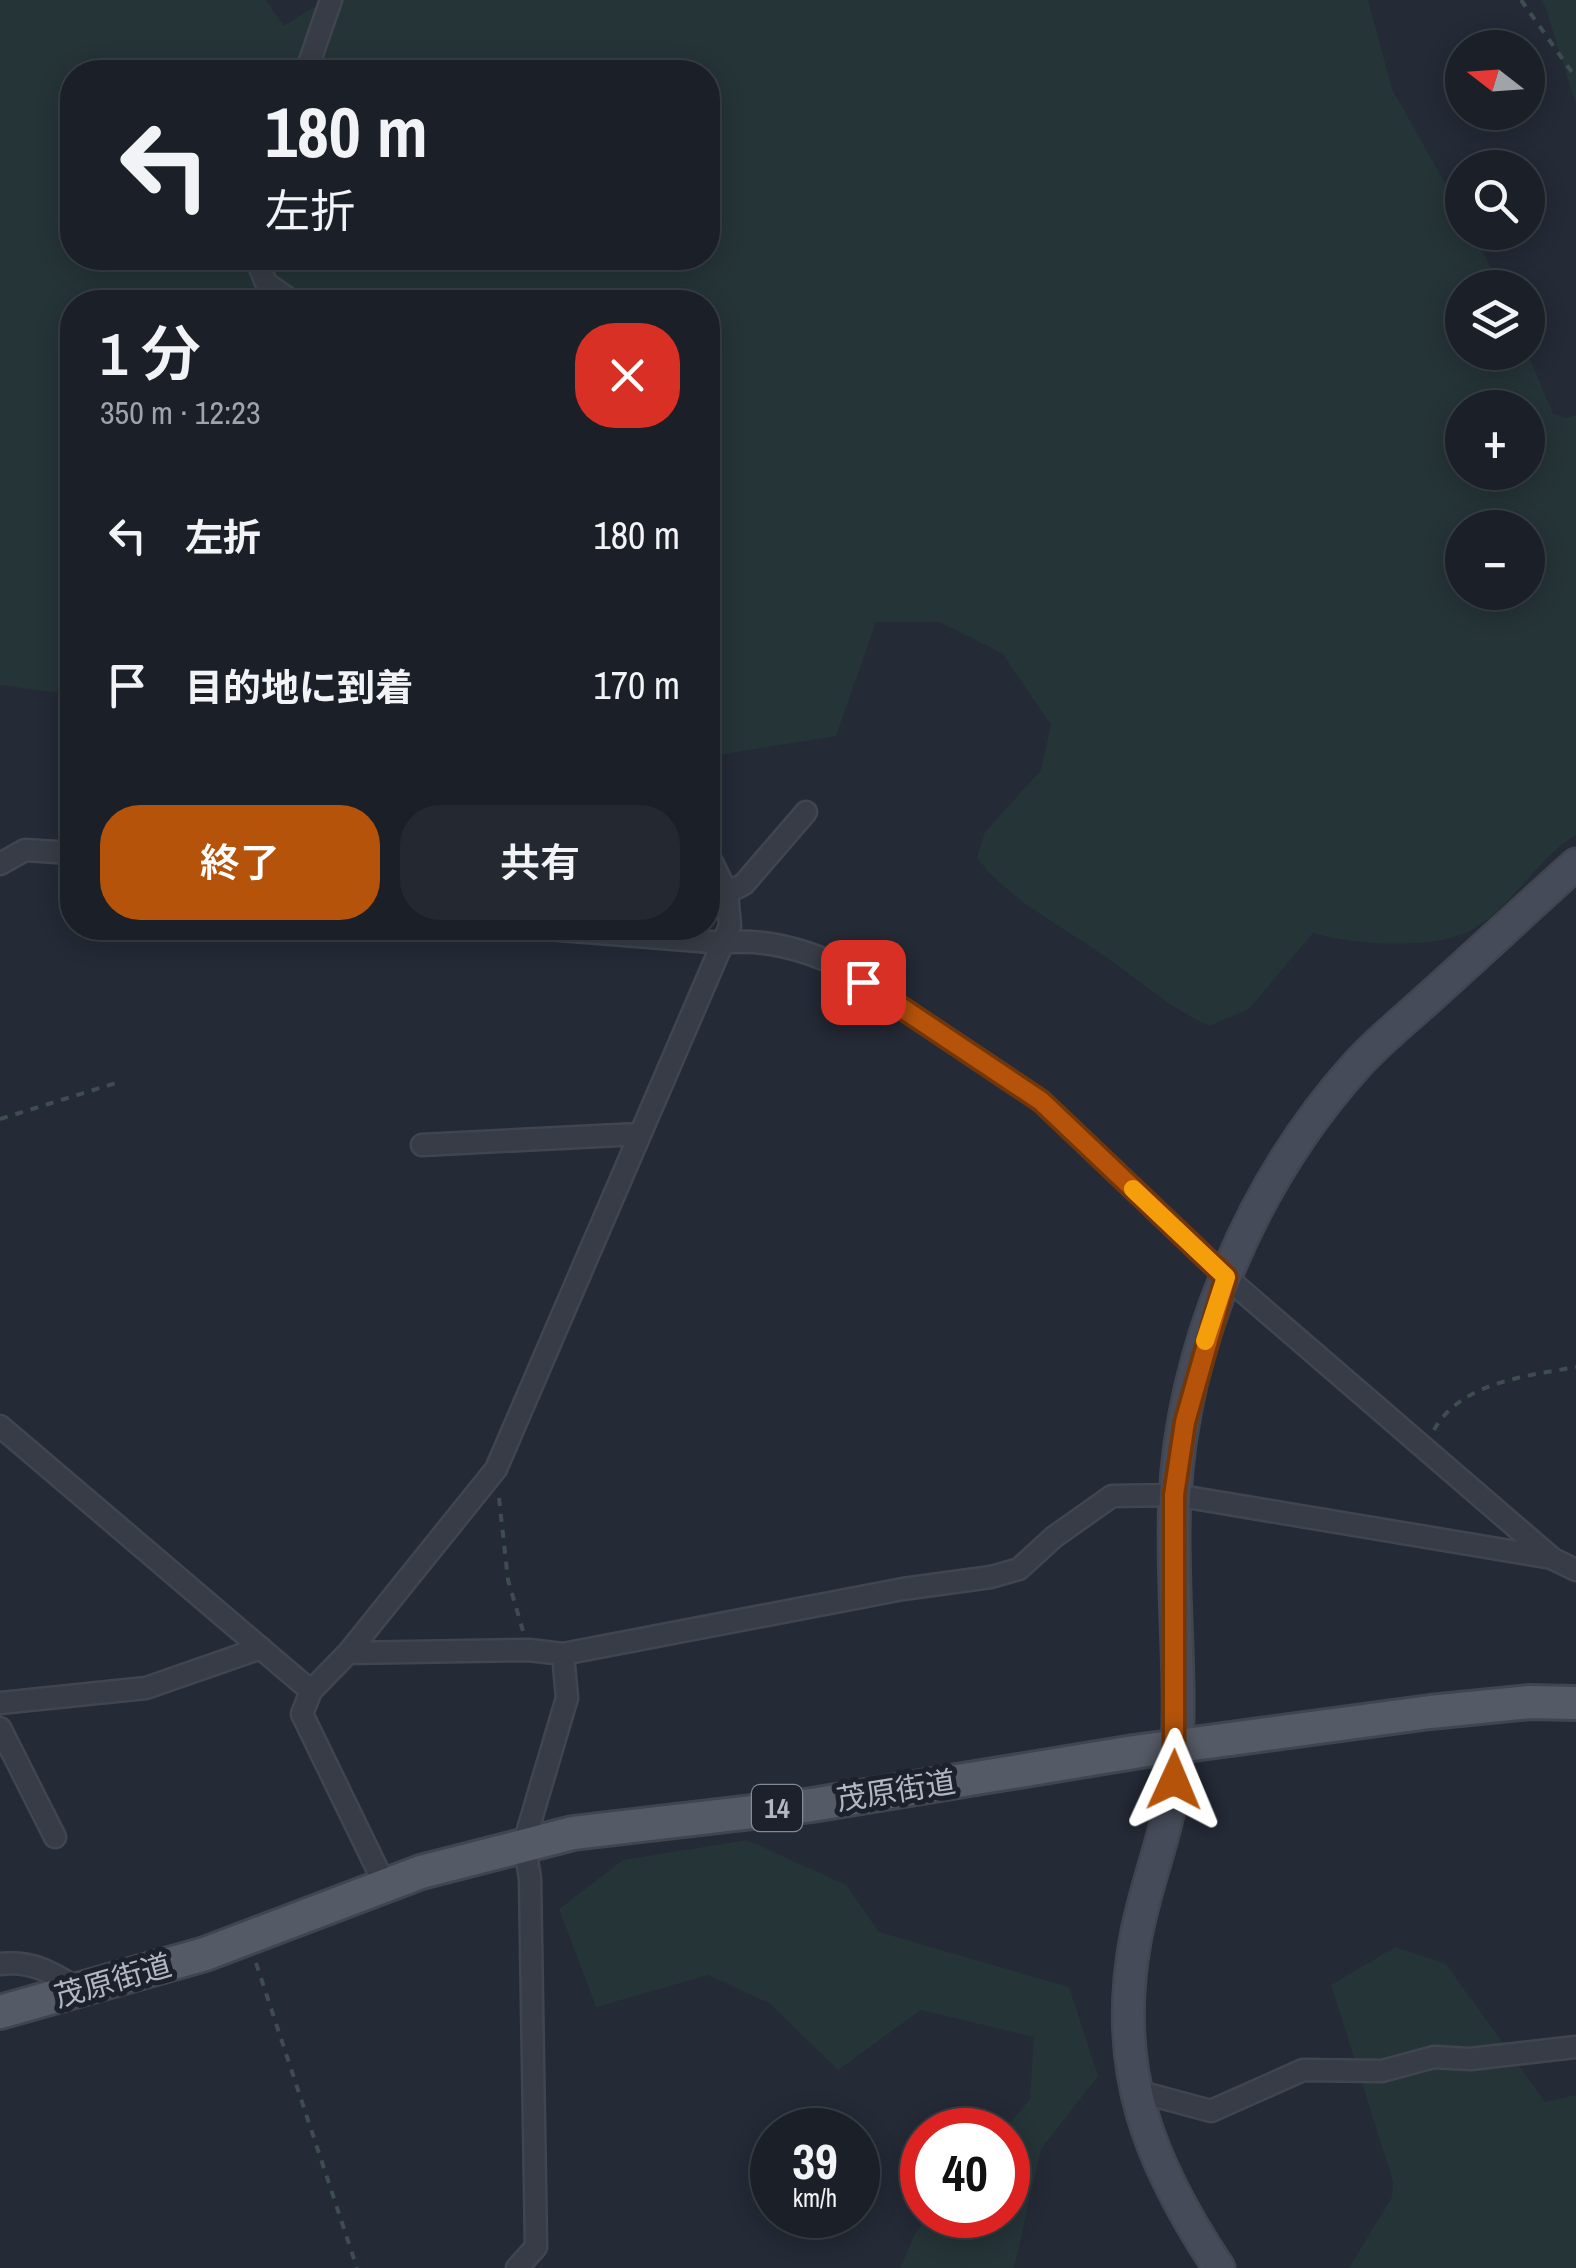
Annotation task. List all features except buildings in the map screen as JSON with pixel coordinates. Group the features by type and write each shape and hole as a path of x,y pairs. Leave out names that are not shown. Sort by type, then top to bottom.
{"main road":[{"name":"茂原街道","path":"0,2012 248,1940 385,1885 524,1843 628,1824 812,1805 1174,1746 1494,1705 1576,1703"}],"street":[{"path":"310,60 331,0"},
{"path":"261,270 266,283 276,290"},
{"path":"727,893 744,884 806,812"},
{"path":"0,864 25,850 60,852"},
{"path":"1219,2268 1177,2204 1133,2090 1126,2014 1135,1941 1174,1780 1174,1495 1185,1422 1226,1277 1261,1204 1305,1129 1356,1065 1576,864"},
{"path":"385,1885 302,1714 311,1692 348,1653 496,1470 730,926 727,893 720,879"},
{"path":"686,940 749,940 818,955 1041,1101 1226,1277 1553,1559 1576,1570"},
{"path":"422,1145 638,1134"},
{"path":"0,1426 311,1692"},
{"path":"348,1653 529,1650 563,1654 903,1589 991,1578 1018,1569 1063,1529 1112,1496 1174,1495 1553,1559"},
{"path":"0,1702 146,1688 261,1648"},
{"path":"517,2268 536,2247 530,1878 524,1843 567,1698 563,1654"},
{"path":"0,1728 55,1837"},
{"path":"0,1964 27,1964 52,1971 82,1991"},
{"path":"1133,2090 1211,2110 1303,2070 1382,2071 1434,2057 1470,2059 1576,2048"}],"path":[{"path":"1521,0 1576,78"},
{"path":"0,1119 119,1082"},
{"path":"1424,1447 1439,1420 1462,1397 1519,1378 1576,1368"},
{"path":"496,1470 508,1580 529,1650"},
{"path":"248,1940 357,2268"}],"shaded area":[{"path":"0,0 266,0 284,26 325,0 1368,0 1392,89 1445,183 1445,250 1482,250 1492,270 1445,270 1445,370 1534,370 1543,390 1445,390 1445,490 1545,490 1545,395 1553,413 1566,418 1576,415 1576,835 1473,929 1437,941 1393,944 1349,941 1313,933 1249,1009 1209,1026 1168,1003 1021,900 977,858 985,832 1041,770 1051,725 1002,653 939,622 876,622 836,736 720,755 720,290 60,290 60,691 0,685"},
{"path":"1541,0 1576,0 1576,104 1546,9"},
{"path":"747,1840 846,1885 879,1932 1069,1987 1098,2076 1041,2149 1030,2197 1030,2108 1022,2108 1030,2099 1034,2037 921,2010 838,2070 769,2003 708,1975 596,2007 559,1909 623,1860"},
{"path":"1395,1947 1446,1964 1545,2102 1576,2095 1576,2268 1349,2268 1392,2197 1393,2181 1331,1985"},
{"path":"913,2238 1021,2238 1014,2268 900,2268"}],"slow traffic":[{"path":"1133,1189 1226,1277 1205,1341"}],"route":[{"path":"863,982 1041,1101 1226,1277 1185,1422 1174,1495 1174,1780"}]}
